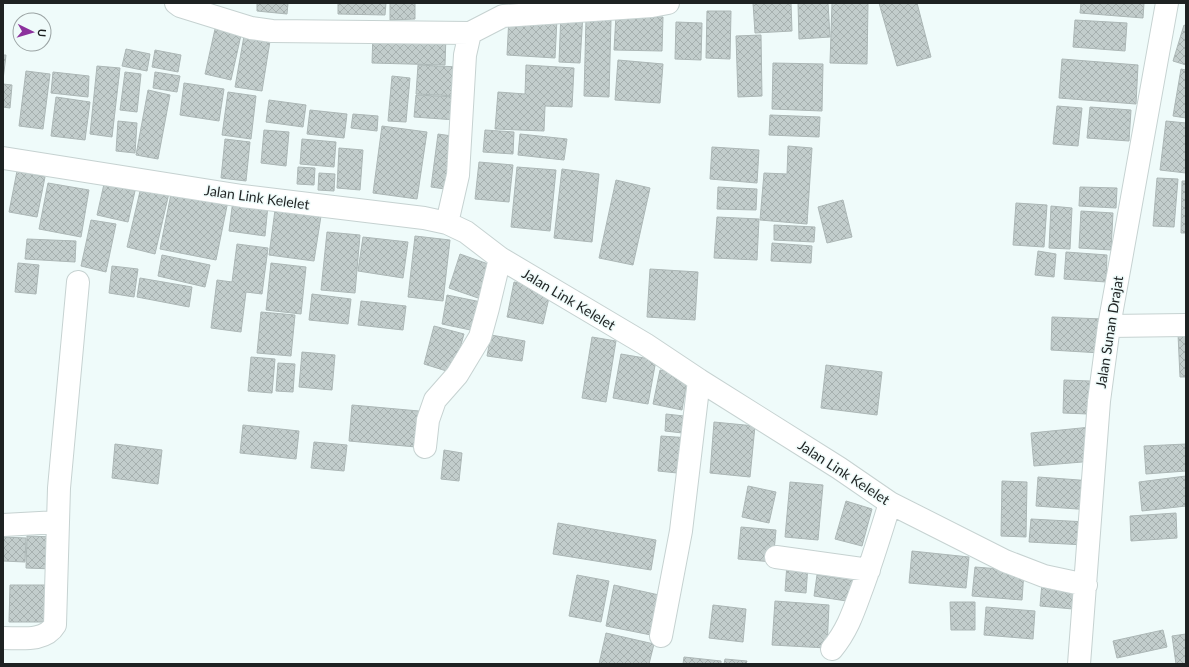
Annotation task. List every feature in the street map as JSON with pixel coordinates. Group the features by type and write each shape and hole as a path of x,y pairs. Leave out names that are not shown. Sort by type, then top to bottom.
{"street":[{"path":"176,3 180,6 251,28 272,31 470,33 504,16 652,6 668,3"},
{"name":"Jalan Sunan Drajat","path":"1079,664 1099,401 1109,326 1168,3"},
{"path":"447,223 458,175 465,55 470,33"},
{"name":"Jalan Link Kelelet","path":"3,158 242,196 424,218 447,223 466,232 500,258 645,344 699,380 840,468 890,503 1005,561 1044,576 1086,585"},
{"path":"425,447 428,420 435,400 457,375 480,337 500,258"},
{"path":"3,638 30,638 43,636 51,632 55,625 59,488 78,282"},
{"path":"1109,326 1186,325"},
{"path":"661,636 681,531 699,380"},
{"path":"832,649 842,636 851,618 869,570 890,503"},
{"path":"3,525 58,522"},
{"path":"776,557 869,570"}],"building":[{"path":"257,3 288,3 287,14 257,11"},
{"path":"338,3 386,3 385,15 338,14"},
{"path":"390,3 415,3 415,19 390,20"},
{"path":"753,3 791,3 792,31 755,33"},
{"path":"798,3 828,3 830,37 799,39"},
{"path":"832,3 868,3 867,64 830,63"},
{"path":"879,3 917,3 931,57 897,66"},
{"path":"1081,3 1144,3 1143,18 1080,13"},
{"path":"707,11 731,11 730,59 706,58"},
{"path":"561,12 583,13 580,63 559,62"},
{"path":"616,15 663,17 662,51 614,50"},
{"path":"509,17 557,19 555,58 507,55"},
{"path":"586,19 611,20 609,97 584,96"},
{"path":"1075,20 1127,23 1125,51 1073,47"},
{"path":"676,22 702,23 701,60 675,59"},
{"path":"1184,25 1186,26 1186,65 1173,61"},
{"path":"215,29 241,35 231,80 205,74"},
{"path":"373,32 446,35 445,65 372,63"},
{"path":"761,35 762,96 738,97 736,36"},
{"path":"244,36 270,41 262,91 235,87"},
{"path":"126,49 150,54 147,71 122,66"},
{"path":"155,50 181,55 178,72 152,67"},
{"path":"3,55 6,55 3,80"},
{"path":"1062,59 1138,65 1136,104 1059,98"},
{"path":"618,60 663,64 660,103 615,100"},
{"path":"773,63 823,64 822,111 772,109"},
{"path":"418,65 459,67 458,96 416,94"},
{"path":"526,65 574,68 572,107 545,106 544,131 495,129 498,92 525,94"},
{"path":"97,66 120,68 112,137 90,134"},
{"path":"1181,69 1186,70 1186,118 1173,116"},
{"path":"26,71 50,74 43,129 19,126"},
{"path":"53,72 89,76 88,97 51,93"},
{"path":"125,72 141,74 137,112 120,110"},
{"path":"155,72 180,76 177,92 153,88"},
{"path":"392,76 410,78 406,122 388,121"},
{"path":"184,83 224,89 219,121 180,115"},
{"path":"3,84 12,85 10,108 3,107"},
{"path":"148,90 170,95 158,159 136,155"},
{"path":"228,92 256,96 251,139 222,135"},
{"path":"416,95 458,97 456,120 414,117"},
{"path":"56,97 90,102 85,140 51,136"},
{"path":"269,100 306,105 303,127 266,122"},
{"path":"1057,106 1082,108 1078,146 1053,144"},
{"path":"1090,107 1131,110 1129,141 1087,138"},
{"path":"310,110 347,114 344,138 307,134"},
{"path":"353,114 378,116 377,131 351,128"},
{"path":"770,115 820,117 819,137 769,135"},
{"path":"118,121 137,123 135,153 116,151"},
{"path":"1166,121 1186,123 1186,173 1160,170"},
{"path":"382,126 427,132 417,199 373,193"},
{"path":"264,130 289,132 286,166 261,163"},
{"path":"485,130 514,132 513,154 483,152"},
{"path":"438,134 459,137 452,190 431,187"},
{"path":"520,134 567,139 564,160 518,155"},
{"path":"225,139 250,142 246,181 221,178"},
{"path":"302,139 336,142 334,167 300,164"},
{"path":"788,146 812,148 807,224 760,220 764,173 787,174"},
{"path":"712,147 759,150 757,183 710,179"},
{"path":"339,148 363,150 360,190 337,188"},
{"path":"479,162 513,165 509,202 475,199"},
{"path":"298,167 315,168 314,185 297,184"},
{"path":"517,167 556,170 550,231 511,227"},
{"path":"562,169 599,174 592,242 554,238"},
{"path":"17,171 45,177 37,217 9,212"},
{"path":"319,173 335,174 334,191 318,190"},
{"path":"1157,178 1178,179 1174,227 1153,226"},
{"path":"616,180 650,188 633,265 599,258"},
{"path":"1182,181 1186,181 1186,233 1181,233"},
{"path":"48,183 89,190 81,237 39,229"},
{"path":"104,184 135,191 128,222 97,215"},
{"path":"141,187 169,193 155,254 127,247"},
{"path":"718,187 757,189 756,210 717,209"},
{"path":"1080,187 1117,188 1116,208 1079,206"},
{"path":"172,189 228,201 216,260 160,249"},
{"path":"233,200 268,205 265,236 229,231"},
{"path":"843,200 852,237 827,243 818,207"},
{"path":"1016,203 1047,205 1044,247 1013,245"},
{"path":"1051,206 1072,208 1070,249 1049,248"},
{"path":"275,210 321,216 314,261 269,255"},
{"path":"1081,211 1113,213 1111,250 1079,248"},
{"path":"717,217 759,219 757,260 714,258"},
{"path":"91,220 116,224 106,272 81,266"},
{"path":"774,225 815,227 814,242 774,240"},
{"path":"327,232 360,235 355,293 321,290"},
{"path":"415,236 450,240 443,301 408,297"},
{"path":"363,237 408,242 403,278 358,271"},
{"path":"27,239 76,241 75,262 25,259"},
{"path":"772,243 812,246 811,263 771,261"},
{"path":"237,244 268,248 262,294 246,292 241,332 211,328 217,280 232,282"},
{"path":"1038,251 1056,254 1054,277 1035,275"},
{"path":"1066,252 1107,255 1106,282 1064,279"},
{"path":"460,254 491,265 481,299 449,288"},
{"path":"162,255 210,265 205,287 158,276"},
{"path":"18,263 39,265 36,294 15,292"},
{"path":"271,263 306,267 301,314 266,310"},
{"path":"112,266 138,269 134,297 109,293"},
{"path":"650,269 698,272 695,320 647,317"},
{"path":"140,278 192,287 189,307 137,297"},
{"path":"514,282 551,289 543,324 507,317"},
{"path":"312,294 351,299 348,324 309,320"},
{"path":"447,295 486,303 480,332 442,324"},
{"path":"361,301 406,306 403,330 358,325"},
{"path":"261,312 295,315 291,356 257,353"},
{"path":"1052,317 1103,319 1101,353 1051,350"},
{"path":"434,326 464,334 453,373 424,364"},
{"path":"1178,334 1186,334 1186,377 1180,377"},
{"path":"491,335 525,341 522,361 487,356"},
{"path":"592,337 616,341 606,402 582,398"},
{"path":"302,352 335,355 332,390 299,387"},
{"path":"621,354 656,360 648,404 613,398"},
{"path":"251,357 275,359 272,393 248,391"},
{"path":"278,363 295,364 293,392 276,391"},
{"path":"826,365 882,372 877,415 821,408"},
{"path":"660,370 688,375 682,410 653,404"},
{"path":"1064,380 1090,381 1088,414 1063,413"},
{"path":"352,405 419,411 416,447 349,441"},
{"path":"666,414 693,417 691,434 665,431"},
{"path":"714,422 755,426 750,477 710,473"},
{"path":"243,425 299,431 296,459 240,453"},
{"path":"1091,427 1094,461 1034,466 1031,433"},
{"path":"661,436 690,438 687,474 658,471"},
{"path":"314,442 347,445 344,471 311,468"},
{"path":"115,444 162,450 158,484 112,478"},
{"path":"1186,444 1186,471 1146,474 1144,446"},
{"path":"444,450 462,453 459,481 441,479"},
{"path":"1186,476 1186,506 1142,511 1139,482"},
{"path":"1038,477 1093,481 1091,510 1036,506"},
{"path":"1002,481 1027,482 1026,537 1001,536"},
{"path":"790,482 823,485 818,540 785,537"},
{"path":"748,486 776,492 769,523 742,517"},
{"path":"846,501 872,509 862,546 835,539"},
{"path":"1176,513 1177,538 1131,541 1130,516"},
{"path":"1031,519 1087,522 1085,545 1029,542"},
{"path":"558,523 656,540 651,570 553,554"},
{"path":"741,527 776,530 773,562 738,559"},
{"path":"27,536 55,537 54,569 26,568"},
{"path":"3,537 26,538 25,562 3,561"},
{"path":"912,551 969,557 966,588 909,583"},
{"path":"787,564 808,565 806,593 785,591"},
{"path":"975,567 1024,571 1022,600 972,596"},
{"path":"577,575 609,581 601,622 569,616"},
{"path":"817,575 856,581 853,602 814,596"},
{"path":"1042,583 1075,585 1073,609 1040,606"},
{"path":"10,585 51,585 50,622 9,622"},
{"path":"614,585 659,595 651,635 606,626"},
{"path":"775,601 829,605 827,648 772,645"},
{"path":"950,602 975,602 975,630 951,630"},
{"path":"713,605 746,609 743,642 709,638"},
{"path":"986,607 1035,611 1033,639 984,635"},
{"path":"1163,630 1167,647 1117,658 1113,641"},
{"path":"606,633 654,644 649,664 599,664"},
{"path":"1186,634 1186,664 1176,664 1172,636"},
{"path":"684,657 721,661 721,664 683,664"},
{"path":"725,659 747,661 746,664 724,664"}]}
